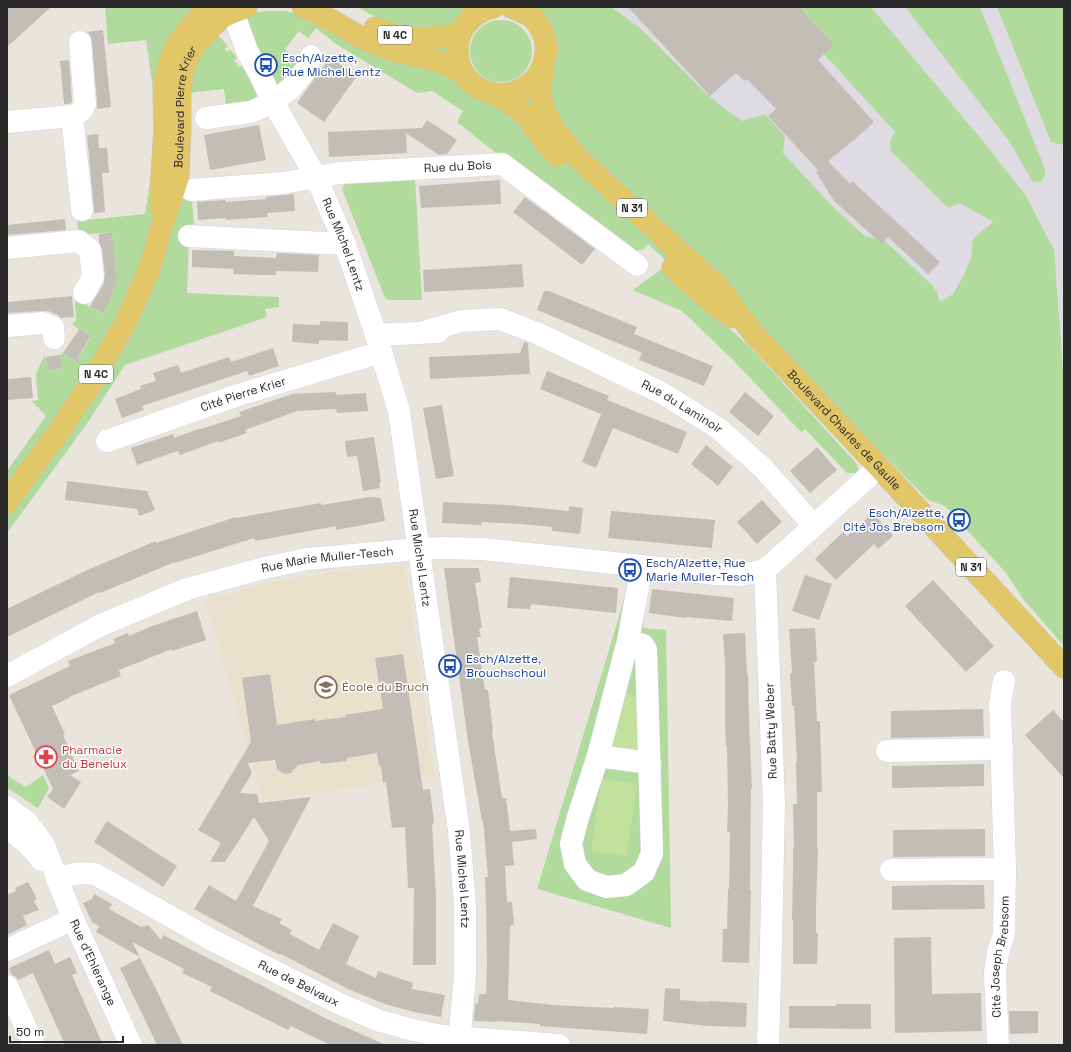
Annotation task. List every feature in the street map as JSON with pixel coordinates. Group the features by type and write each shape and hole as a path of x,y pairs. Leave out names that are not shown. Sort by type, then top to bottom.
{"main road":[{"name":"N 4C","path":"303,7 316,12 364,39 392,50 443,63 462,72"},
{"name":"N 4C","path":"336,7 371,26 398,36 423,39 460,34"},
{"path":"511,7 530,12"},
{"path":"462,72 458,59 457,46 460,34 466,23 475,15 488,8"},
{"name":"Boulevard Pierre Krier","path":"7,502 59,431 90,384 125,324 149,270 178,177 180,91 184,66 195,46 227,10"},
{"name":"Boulevard Charles de Gaulle","path":"530,12 543,33 546,47 540,93 545,113 554,129 579,159 718,287 754,334 1064,667"},
{"path":"497,95 511,94 525,88 535,79 543,67"},
{"name":"Boulevard Charles de Gaulle","path":"462,72 471,83 483,91 497,95 516,107 529,119 542,138 568,170 705,297 754,334"}],"street":[{"name":"Rue Michel Lentz","path":"227,10 228,32 247,51 316,177 345,244 379,344 399,411 459,831 465,906 465,973 459,1041"},
{"path":"7,122 72,116 78,114 82,110 85,104 80,42"},
{"path":"206,118 251,112 274,102 292,88 305,71 311,56"},
{"path":"72,116 82,210"},
{"name":"Rue du Bois","path":"316,177 339,173 502,164 637,265"},
{"path":"191,190 284,183 316,177"},
{"path":"189,236 345,244"},
{"path":"7,248 79,241 90,250 93,277 84,293"},
{"path":"7,326 43,323 53,327 54,338"},
{"name":"Rue du Laminoir","path":"379,344 424,332 521,327 539,334 662,393 718,428 763,468 814,526"},
{"name":"Cité Pierre Krier","path":"107,441 379,344"},
{"path":"765,570 879,467"},
{"name":"Rue Marie Muller-Tesch","path":"7,676 101,625 187,589 264,568 307,559 443,548 483,549 716,574 742,575 765,570"},
{"path":"628,641 643,645 646,650 652,852 644,872 626,885 606,887 587,880 575,864 571,844 578,817 598,756 628,641 642,566"},
{"name":"Rue Batty Weber","path":"765,570 774,802 772,940 768,1045"},
{"name":"Cité Joseph Brebsom","path":"998,1045 995,973 998,952 1004,934 1005,868 1000,703 1004,681"},
{"path":"887,751 1002,749"},
{"path":"598,756 650,763"},
{"path":"7,807 27,822 44,845 57,879"},
{"path":"7,828 35,851 57,879"},
{"path":"891,870 1005,868"},
{"name":"Rue de Belvaux","path":"57,879 82,873 95,874 212,940 340,1004 380,1021 459,1041 559,1045"},
{"name":"Rue d'Ehlerange","path":"57,879 73,919 131,1045"},
{"path":"7,950 73,919"},
{"path":"7,986 34,1045"}],"shaded area":[{"path":"579,7 1064,7 1064,560"},
{"name":"École du Bruch","path":"402,565 406,568 434,775 263,801 205,600 266,583 351,569"}],"green space":[{"path":"105,7 195,7 164,87 191,190 195,236 189,236 187,293 279,297 279,307 265,309 267,317 125,365 86,425 7,533 7,471 46,416 32,401 38,400 36,374 45,354 47,370 62,368 60,355 63,353 76,361 91,337 73,325 73,322 76,321 75,299 102,313 115,288 103,281 103,276 116,275 112,232 79,235 77,221 145,214 152,168 154,126 153,90 146,40 108,44"},
{"path":"357,7 487,7 466,23 420,29 403,28 376,17"},
{"path":"528,7 611,7 639,27 707,94 742,121 765,114 785,136 783,153 832,206 866,237 884,240 931,284 937,292 940,302 953,294 963,276 971,258 973,239 993,222 960,203 948,208 891,151 890,141 895,132 781,7 871,7 987,146 1026,196 1054,250 1064,382 1064,646 1023,599 1006,573 945,506 928,500 718,287 694,286 648,244 644,249 622,253 457,122 463,111 432,91 417,93 336,44 316,28 308,38 299,31 285,49 298,61 292,80 275,86 243,16 265,11 285,11 306,16 364,39 441,37 458,59 497,95 543,67"},
{"path":"905,7 980,7 1045,169 1045,175 1040,182 1032,181 1010,142"},
{"path":"997,7 1064,7 1064,145 1051,142"},
{"path":"495,20 507,20 523,29 530,39 532,51 530,63 523,73 507,82 495,82 484,77 475,68 470,57 470,45 475,34 484,25"},
{"path":"218,35 228,46 225,49 227,52 230,49 237,58 234,60 239,67 243,65 262,96 254,101 226,104 224,89 189,93 192,75 200,57"},
{"path":"415,179 422,300 389,300 385,298 342,189 345,183"},
{"path":"663,268 751,348 857,464 859,473 847,473 805,429 801,432 733,360 682,311 633,290"},
{"path":"630,580 648,582 643,628 666,630 671,928 537,889"},
{"path":"617,693 647,697 638,756 608,752"},
{"path":"7,775 26,787 43,775 49,788 38,808 7,788"},
{"path":"602,778 637,784 626,856 591,851"}],"building":[{"path":"7,7 51,7 7,47"},
{"path":"628,7 799,7 834,45 818,60 874,122 828,161 850,184 852,181 940,262 928,274 888,237 882,244 834,201 816,172 818,170 768,116 776,109 747,79 744,81 736,73 710,96"},
{"path":"103,30 111,107 97,109 92,41 87,32"},
{"path":"330,57 357,76 324,122 297,103"},
{"path":"69,60 72,102 69,104 64,104 60,61"},
{"path":"427,120 457,140 447,154 439,155 406,133 407,153 329,157 328,132 422,128"},
{"path":"259,125 266,160 210,170 204,135"},
{"path":"98,134 99,148 107,148 109,173 102,173 105,212 94,213 87,135"},
{"path":"500,180 501,204 421,208 419,186"},
{"path":"294,194 295,211 267,213 268,217 198,220 197,202 225,200 225,202 266,199 266,197"},
{"path":"525,197 595,249 582,265 513,212"},
{"path":"65,219 66,230 7,235 7,225"},
{"path":"112,232 117,283 103,313 90,307 104,283 105,276 102,249 99,243 99,234"},
{"path":"192,250 234,251 234,256 276,258 277,253 319,255 318,272 276,271 276,275 233,274 234,269 192,267"},
{"path":"522,264 524,287 424,292 423,270"},
{"path":"544,291 549,291 637,327 634,334 713,366 704,386 639,360 642,353 537,310"},
{"path":"72,296 74,317 61,318 58,315 48,311 7,313 7,302"},
{"path":"320,321 348,322 348,341 319,340 319,344 292,342 293,324 320,325"},
{"path":"79,329 91,336 78,357 79,363 63,353"},
{"path":"524,342 528,343 530,374 430,379 429,357 520,353"},
{"path":"273,348 279,366 249,376 247,371 142,406 144,410 122,418 115,399 141,389 140,386 156,381 153,373 178,365 181,373 229,357 231,362"},
{"path":"60,355 62,368 47,370 46,357"},
{"path":"547,371 609,396 607,400 687,432 678,454 613,428 596,468 582,462 601,414 540,389"},
{"path":"31,377 33,398 7,400 7,379"},
{"path":"336,392 336,395 366,393 368,411 337,413 336,409 297,411 245,430 247,433 218,443 218,441 180,455 178,451 137,465 131,448 173,434 174,438 241,416 239,412 289,395 290,399 290,394"},
{"path":"745,392 774,416 758,436 729,412"},
{"path":"442,405 454,476 436,479 423,408"},
{"path":"374,437 381,483 379,483 380,488 363,491 357,456 347,457 345,441"},
{"path":"706,445 733,467 718,486 691,464"},
{"path":"817,447 837,470 810,493 790,471"},
{"path":"67,481 147,491 155,510 139,516 137,509 65,500"},
{"path":"370,497 381,498 385,521 336,530 336,526 255,541 254,538 175,562 100,593 99,592 7,637 7,609 87,570 156,541 156,543 236,517 321,503 321,505"},
{"path":"762,500 782,522 757,544 737,522"},
{"path":"443,502 508,505 569,511 569,506 583,508 580,534 552,531 552,527 521,524 482,522 481,525 442,523"},
{"path":"611,511 715,520 712,548 608,538"},
{"path":"873,513 893,536 878,549 874,544 836,580 815,559 843,532 847,536"},
{"path":"444,568 479,568 481,582 475,583 482,628 479,628 481,637 477,637 485,690 488,690 492,732 502,798 506,798 510,831 536,829 537,839 512,842 514,865 505,866 507,902 512,902 514,925 510,926 508,1000 553,1005 649,1009 647,1034 540,1026 540,1024 474,1021 475,1003 478,1004 479,994 486,994 487,966 485,877 488,877 483,820 482,821 468,741"},
{"path":"805,575 832,584 819,620 792,611"},
{"path":"510,577 618,588 616,613 531,604 530,609 507,608"},
{"path":"933,580 994,646 966,672 905,606"},
{"path":"652,589 734,598 732,621 685,618 649,613"},
{"path":"197,611 206,640 172,651 172,649 119,670 121,676 69,697 52,706 65,734 63,735 79,771 70,775 81,782 64,809 47,797 53,789 9,695 70,666 68,661 115,643 113,639 128,633 129,636 152,626"},
{"path":"815,628 817,662 814,662 817,721 820,721 822,792 817,792 817,964 793,964 793,804 797,804 797,762 794,705 792,706 790,673 792,673 789,629"},
{"path":"745,633 752,789 749,963 722,962 723,929 727,929 730,832 727,832 727,746 723,634"},
{"path":"403,654 423,790 430,789 434,823 432,824 436,897 436,965 413,965 414,888 408,888 405,827 392,828 386,782 383,783 381,766 379,766 377,753 347,758 347,761 321,764 320,761 298,765 291,773 284,774 277,769 275,760 248,763 252,773 240,793 257,794 259,803 311,797 253,906 282,919 279,923 292,930 290,934 319,950 333,923 359,936 346,964 376,978 378,971 413,983 412,989 445,995 441,1017 414,1012 385,1004 348,989 281,954 280,955 266,948 194,909 209,885 236,901 269,841 254,817 225,862 210,862 221,843 198,830 251,742 242,678 270,674 277,725 315,719 315,721 346,717 345,715 383,709 375,658"},
{"path":"983,709 984,736 891,738 891,711"},
{"path":"1053,710 1064,722 1064,778 1025,735"},
{"path":"984,764 984,786 892,788 892,766"},
{"path":"107,821 177,866 163,887 94,842"},
{"path":"985,829 985,856 893,857 893,830"},
{"path":"28,882 37,899 34,901 39,910 23,916 27,925 7,935 7,895 16,891 15,888"},
{"path":"984,885 985,909 892,910 892,886"},
{"path":"94,894 112,904 109,909 141,927 148,925 161,940 163,935 327,1019 386,1045 330,1045 291,1026 288,1030 210,991 212,987 182,973 184,969 132,942 140,957 96,932 99,926 92,922 83,903 92,899"},
{"path":"931,937 932,994 981,993 982,1031 895,1033 894,938"},
{"path":"49,950 55,964 70,957 77,973 72,975 103,1045 65,1045 33,973 18,980 12,975 9,968"},
{"path":"140,958 183,1045 157,1045 120,968"},
{"path":"665,988 680,989 680,1000 747,1003 746,1027 708,1026 663,1021"},
{"path":"836,1004 871,1004 871,1029 789,1028 789,1006 836,1006"},
{"path":"1009,1011 1038,1011 1038,1033 1010,1034"}],"place":[{"name":"Esch/Alzette, Rue Michel Lentz","path":"266,65"},
{"name":"Esch/Alzette, Cité Jos Brebsom","path":"959,520"},
{"name":"Esch/Alzette, Rue Marie Muller-Tesch","path":"630,570"},
{"name":"Esch/Alzette, Brouchschoul","path":"450,666"},
{"name":"École du Bruch","path":"326,687"},
{"name":"Pharmacie du Benelux","path":"46,757"}]}
